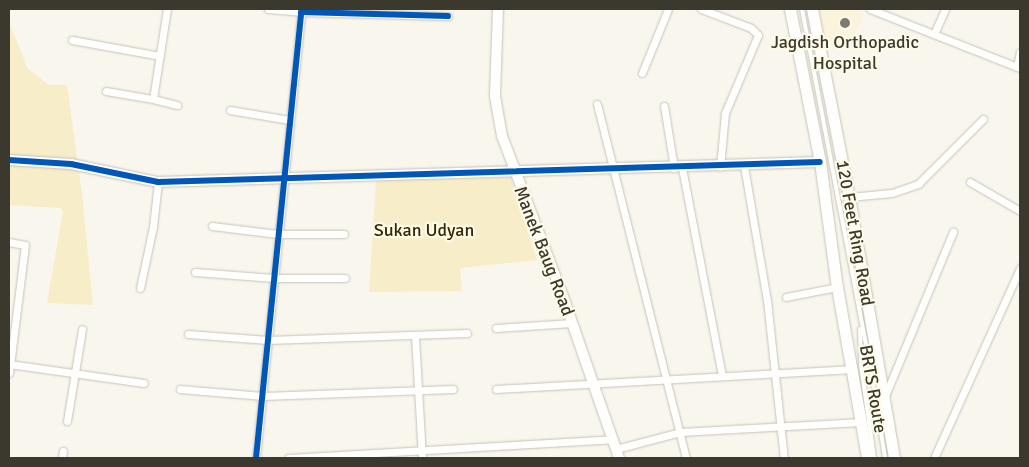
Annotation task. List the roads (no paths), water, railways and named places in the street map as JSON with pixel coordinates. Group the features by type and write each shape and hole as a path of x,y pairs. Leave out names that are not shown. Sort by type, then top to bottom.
{"main road":[{"name":"120 Feet Ring Road","path":"790,9 820,162 836,287 867,458"},
{"name":"120 Feet Ring Road","path":"812,9 849,197 894,458"}],"street":[{"path":"153,99 167,9"},
{"path":"268,9 301,12 398,12 448,16"},
{"name":"Manek Baug Road","path":"498,9 495,96 502,136 513,170 594,382 616,449"},
{"path":"642,72 668,9"},
{"path":"701,9 751,28 758,34 725,113 720,167"},
{"path":"870,9 1018,68 1020,52"},
{"path":"934,34 945,9"},
{"path":"256,458 301,12"},
{"path":"72,40 160,56"},
{"path":"106,91 176,105"},
{"path":"597,104 686,458"},
{"path":"664,106 722,376"},
{"path":"230,110 289,120"},
{"path":"849,197 892,193 918,184 983,119"},
{"path":"9,160 71,164 158,182 404,177 513,170 720,167 820,162"},
{"path":"744,166 776,373 784,458"},
{"path":"140,288 153,227 158,182"},
{"path":"970,182 1020,211"},
{"path":"212,226 278,234 344,234"},
{"path":"884,399 953,232"},
{"path":"9,242 25,245 9,373"},
{"path":"934,458 1020,268"},
{"path":"195,272 274,278 345,278"},
{"path":"786,297 836,287"},
{"path":"496,328 572,323"},
{"path":"66,421 72,373 82,329"},
{"path":"188,334 268,340 467,333"},
{"path":"415,336 422,454"},
{"path":"9,364 144,383"},
{"path":"496,389 852,369"},
{"path":"180,388 263,396 453,389"},
{"path":"288,458 616,449 680,432 861,422"}],"lane":[{"name":"BRTS Route","path":"802,9 860,321 870,364 885,458"},
{"name":"BRTS Route","path":"860,321 861,365 874,458"}],"place":[{"name":"Jagdish Orthopadic Hospital","path":"845,23"}],"park label":[{"name":"Sukan Udyan","path":"424,230"}]}
